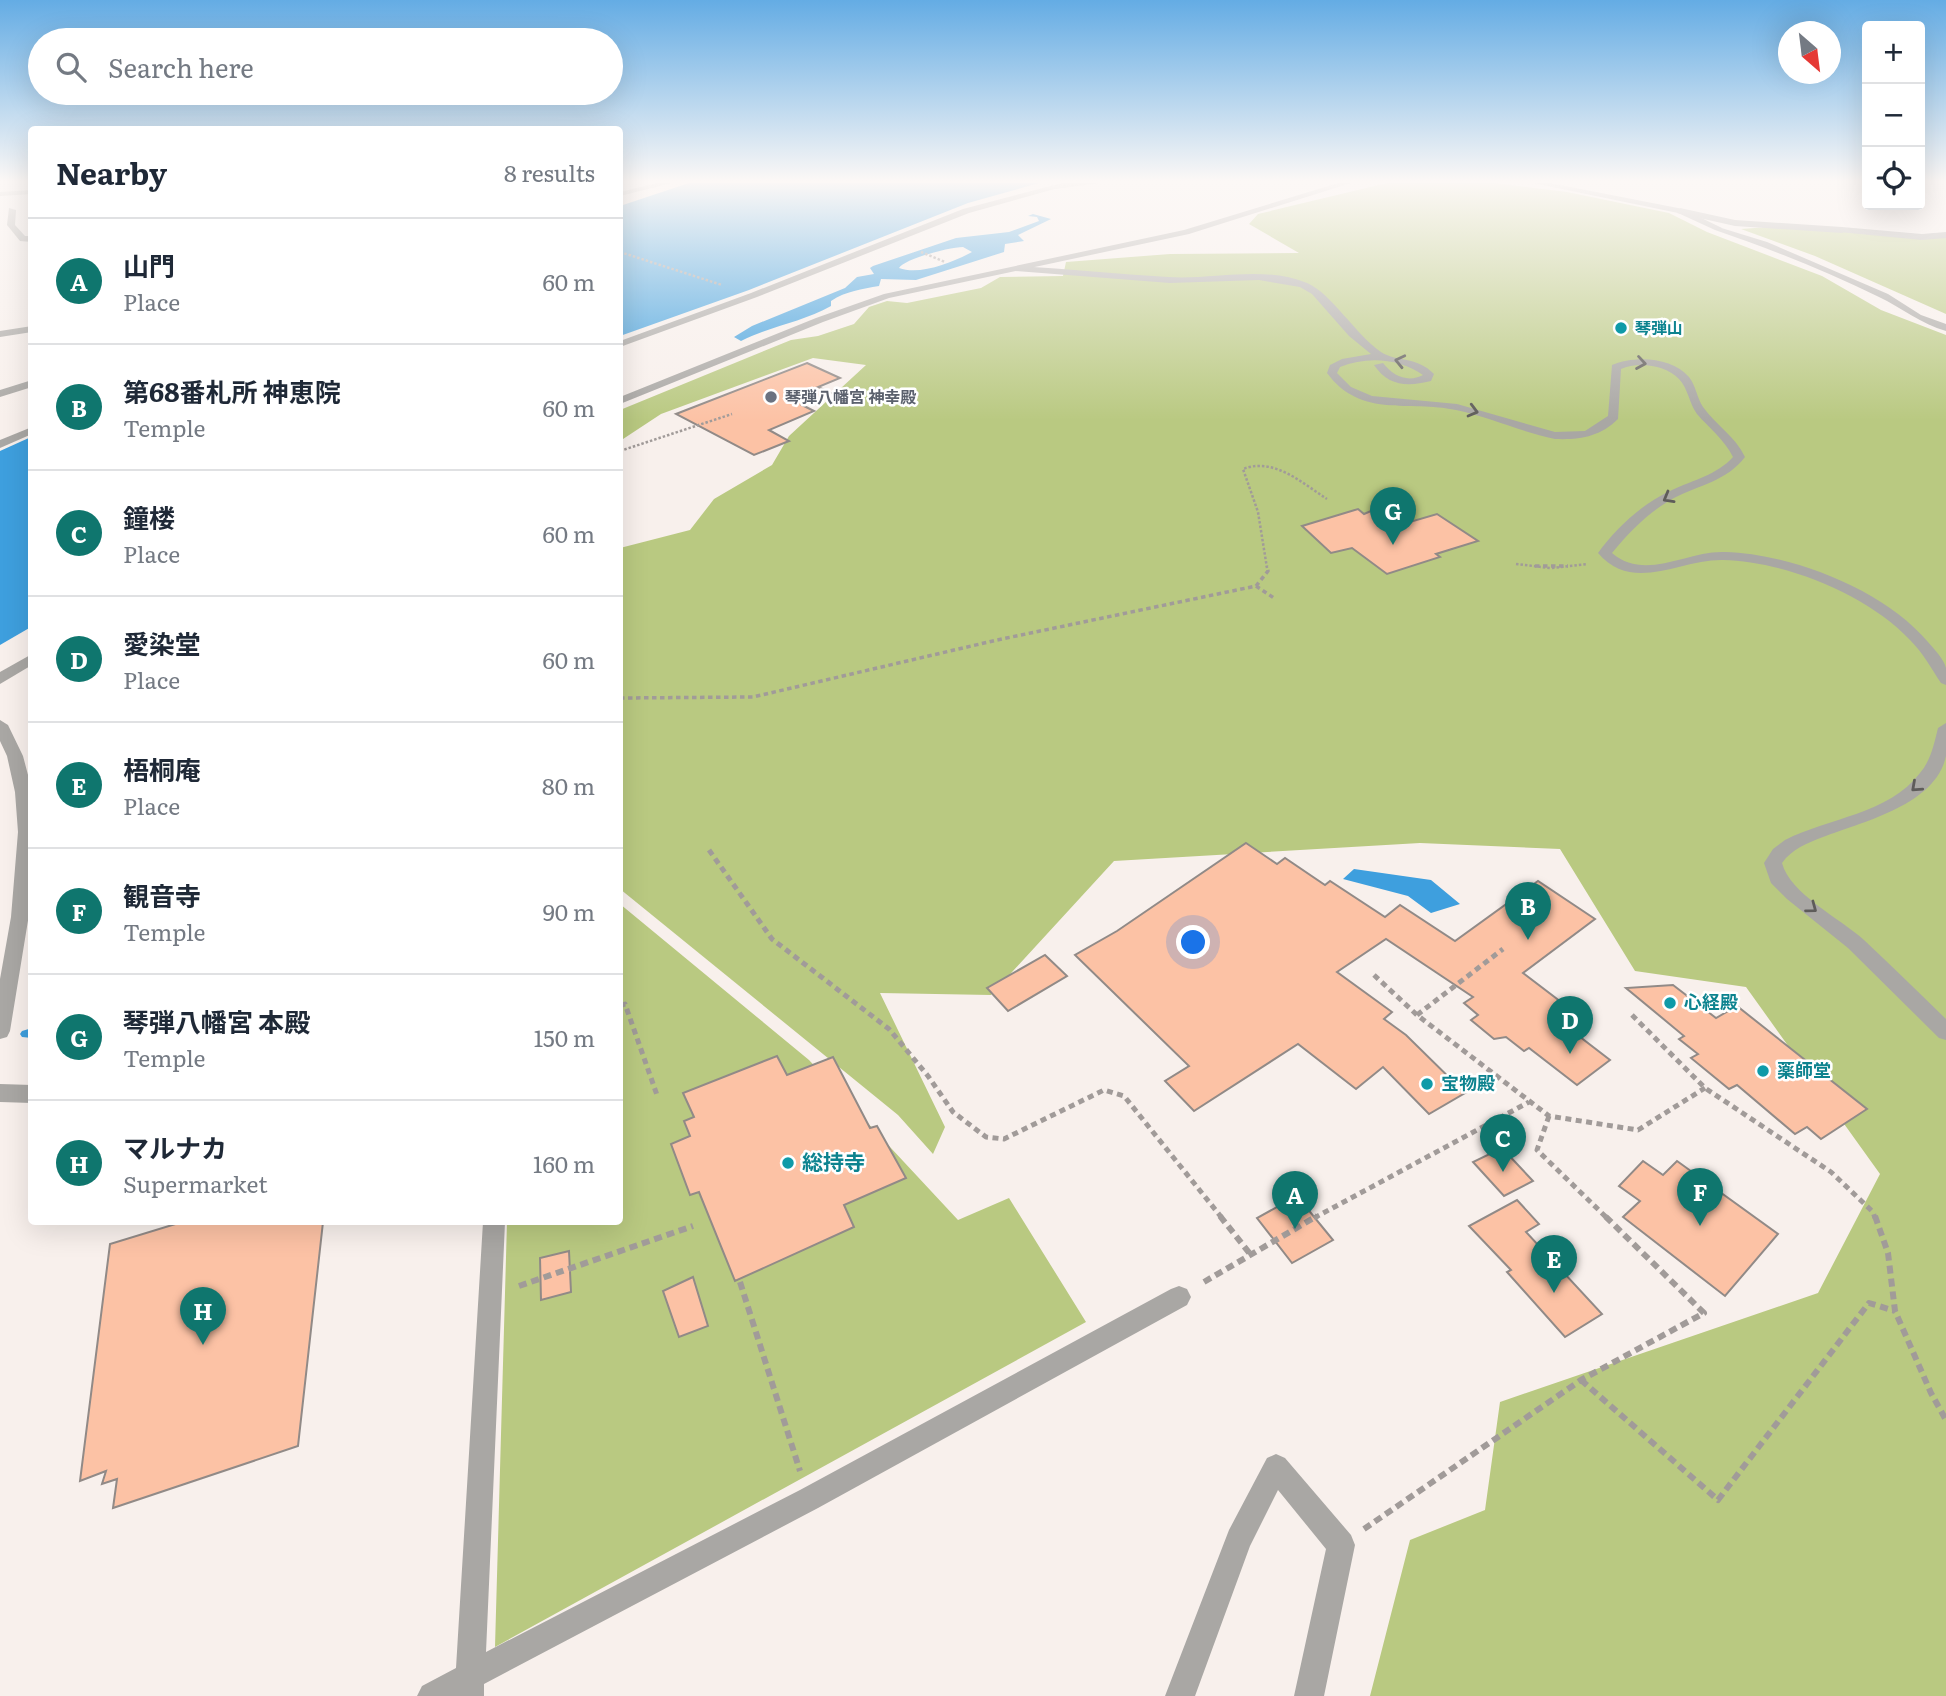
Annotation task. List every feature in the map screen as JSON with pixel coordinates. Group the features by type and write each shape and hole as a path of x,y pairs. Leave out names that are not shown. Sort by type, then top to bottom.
{"street":[{"path":"623,343 837,262"},
{"path":"623,400 669,384 849,308 923,288 1049,262"},
{"path":"1806,262 1885,296 1918,317 1946,328"},
{"path":"1018,269 1117,274 1170,280 1259,277 1303,285 1315,292 1353,334 1379,360 1387,377 1399,381 1427,379 1429,374 1421,368 1392,359 1345,360 1335,365 1332,373 1344,388 1379,401 1453,406 1544,434 1571,436 1592,433 1614,417 1616,367 1622,363 1640,362 1666,367 1685,379 1700,410 1729,441 1739,457 1721,472 1657,504 1627,525 1605,553 1621,564 1643,571 1665,569 1711,556 1729,556 1754,559 1820,578 1870,600 1915,634 1935,658 1946,680"},
{"path":"0,334 28,330"},
{"path":"0,394 28,384"},
{"path":"0,444 28,432"},
{"path":"0,679 28,661"},
{"path":"0,725 16,762 26,804 25,856 16,946 0,1031"},
{"path":"1946,728 1943,746 1932,770 1920,785 1900,801 1863,819 1819,832 1784,847 1773,863 1777,878 1793,894 1864,951 1946,1032"},
{"path":"0,1093 28,1094"},
{"path":"469,1687 494,1225"},
{"path":"432,1696 469,1687 1179,1297"},
{"path":"1180,1696 1240,1540 1276,1467 1341,1545 1309,1696"}],"path":[{"path":"651,262 721,285"},
{"path":"623,450 732,414"},
{"path":"623,698 753,697 997,640 1256,586 1268,571 1258,512 1243,469 1252,464 1269,464 1327,499"},
{"path":"1516,564 1551,568 1590,563 1605,553"},
{"path":"1256,586 1274,598"},
{"path":"709,850 772,939 865,1008 888,1029 928,1076 953,1112 986,1137 1004,1139 1104,1090 1124,1096 1251,1255"},
{"path":"1418,1015 1503,949"},
{"path":"1374,975 1418,1015 1549,1116 1638,1130 1705,1088"},
{"path":"623,1005 625,1004 657,1095"},
{"path":"1632,1015 1705,1088 1831,1172 1873,1212 1888,1253 1895,1311 1931,1393 1946,1420"},
{"path":"1179,1297 1529,1102"},
{"path":"1341,1545 1581,1380 1704,1313 1537,1150 1549,1116"},
{"path":"491,1296 693,1226"},
{"path":"740,1282 809,1499"},
{"path":"1581,1380 1718,1500 1869,1303 1895,1311"}],"green space":[{"path":"1066,262 1786,262 1822,276 1881,310 1946,335 1946,1696 1370,1696 1410,1540 1485,1510 1500,1402 1818,1293 1880,1174 1746,987 1635,971 1560,849 1420,843 1114,861 991,995 880,993 945,1127 933,1154 898,1115 623,891 623,547 690,530 714,499 772,465 789,436 866,365 813,358 661,414 623,439 623,409 791,340 818,336 854,324 869,307 887,301 907,303 981,288 1000,277 1063,276"},
{"path":"1829,262 1946,262 1946,314"},
{"path":"623,906 809,1060 958,1220 1009,1198 1086,1322 495,1647 507,1225 623,1225"}],"water":[{"path":"623,262 819,262 623,335"},
{"path":"884,262 908,262 899,268 917,270 950,262 972,262 916,280 881,279 879,286 842,295 831,301 831,306 809,316 741,341 734,337 752,326 845,288 857,277 874,274 870,268"},
{"path":"28,438 28,629 0,645 0,451"},
{"path":"1354,869 1431,880 1460,904 1431,913 1408,896 1343,879"}],"building":[{"path":"807,363 840,378 818,387 831,393 802,405 814,411 769,430 789,441 754,455 676,414"},
{"path":"1358,509 1364,514 1371,511 1393,527 1437,514 1478,541 1387,574 1352,548 1331,553 1302,526"},
{"path":"1246,843 1277,864 1285,858 1325,885 1330,881 1385,917 1400,905 1455,941 1538,881 1595,919 1523,973 1565,1005 1558,1010 1569,1019 1562,1023 1610,1060 1577,1085 1529,1048 1524,1051 1506,1037 1494,1039 1471,1020 1478,1015 1464,1003 1473,997 1386,939 1337,972 1392,1012 1384,1019 1406,1035 1465,1093 1429,1114 1383,1067 1356,1089 1298,1044 1194,1111 1165,1081 1189,1066 1075,955 1117,931"},
{"path":"1045,955 1067,976 1008,1011 987,988"},
{"name":"薬師堂","path":"1673,985 1716,1018 1737,1006 1867,1109 1821,1139 1807,1127 1795,1134 1737,1085 1729,1089 1691,1058 1698,1054 1679,1039 1684,1036 1626,988"},
{"name":"総持寺","path":"777,1056 787,1075 833,1057 870,1128 877,1126 906,1178 844,1205 854,1227 735,1281 699,1192 690,1195 671,1144 690,1136 684,1121 694,1117 683,1093"},
{"path":"1502,1148 1533,1181 1504,1196 1473,1162"},
{"path":"1643,1161 1663,1175 1677,1161 1778,1234 1725,1296 1623,1217 1640,1201 1619,1186"},
{"path":"1297,1196 1333,1240 1292,1263 1257,1218"},
{"path":"1517,1200 1539,1224 1526,1232 1602,1314 1565,1337 1507,1272 1511,1270 1469,1226"},
{"path":"172,1225 323,1225 298,1446 113,1508 117,1479 102,1484 106,1471 80,1481 110,1244"},
{"path":"569,1251 571,1292 541,1300 540,1258"},
{"path":"693,1277 708,1326 679,1337 663,1291"}],"place":[{"name":"琴弾山","path":"1621,328"},
{"name":"琴弾八幡宮 神幸殿","path":"771,397"},
{"name":"琴弾八幡宮 本殿","path":"1393,545"},
{"name":"第68番札所 神恵院","path":"1528,940"},
{"name":"心経殿","path":"1670,1003"},
{"name":"愛染堂","path":"1570,1054"},
{"name":"薬師堂","path":"1763,1071"},
{"name":"宝物殿","path":"1427,1084"},
{"name":"総持寺","path":"788,1163"},
{"name":"鐘楼","path":"1503,1172"},
{"name":"観音寺","path":"1700,1226"},
{"name":"山門","path":"1295,1229"},
{"name":"梧桐庵","path":"1554,1293"},
{"name":"マルナカ","path":"203,1345"}]}
